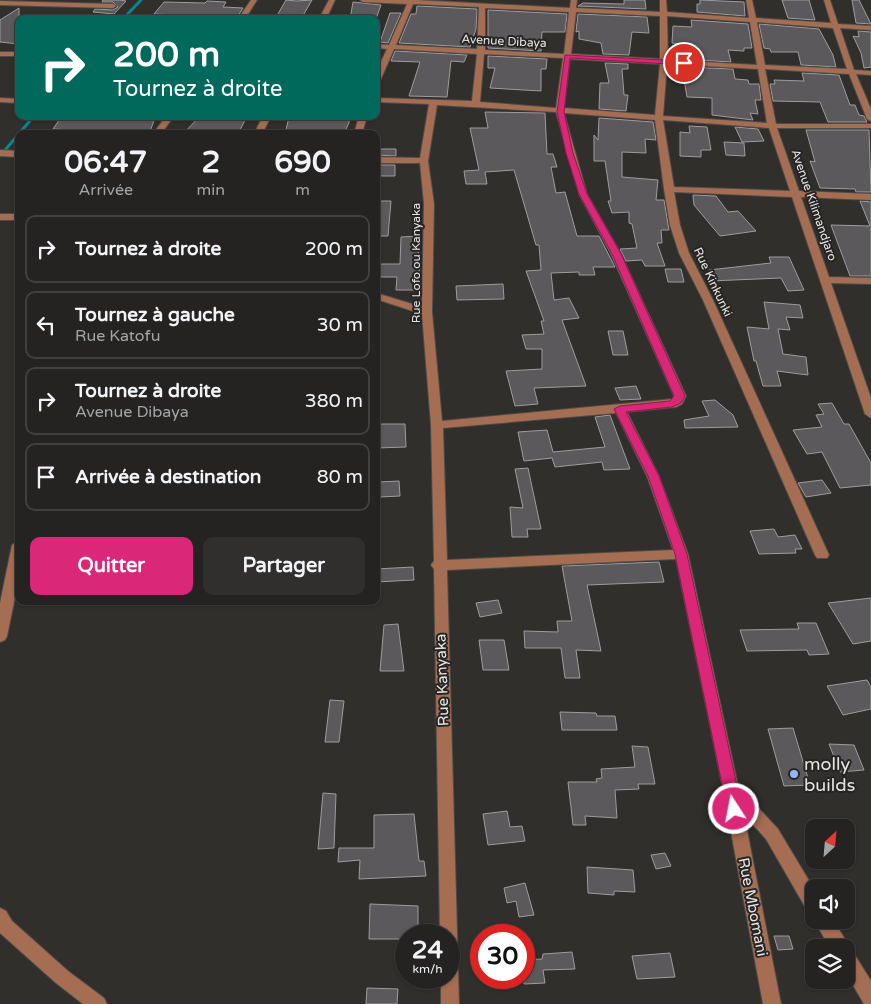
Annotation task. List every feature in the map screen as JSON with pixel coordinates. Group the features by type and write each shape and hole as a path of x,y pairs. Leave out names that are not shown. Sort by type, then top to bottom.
{"street":[{"path":"244,15 254,0"},
{"path":"324,15 332,0"},
{"path":"363,0 482,5 574,5 752,21 871,28"},
{"name":"Rue Kinkunki","path":"663,0 664,61 659,119 668,189 675,225 684,253 708,300 822,556"},
{"name":"Avenue Kilimandjaro","path":"749,0 772,126 798,194 871,414"},
{"path":"827,0 851,72 871,119"},
{"path":"380,72 411,1"},
{"path":"0,3 114,6"},
{"path":"476,104 481,51 482,5"},
{"path":"437,425 672,404 678,401 680,396 620,263 583,194 570,153 560,112 574,5"},
{"name":"Avenue Dibaya","path":"380,46 871,73"},
{"path":"0,54 15,54"},
{"path":"0,100 15,101"},
{"path":"380,100 476,104 560,112 772,126 871,126"},
{"name":"Rue Lofo ou Kanyaka","path":"433,102 424,161 429,204 427,312 437,425"},
{"path":"0,153 15,154"},
{"path":"380,160 424,161"},
{"path":"668,189 871,197"},
{"path":"0,217 15,217"},
{"path":"827,280 871,281"},
{"path":"380,297 427,312"},
{"name":"Rue Mbomani","path":"620,409 653,476 681,554 772,1004"},
{"name":"Rue Kanyaka","path":"437,425 438,565 449,924"},
{"path":"438,565 681,554"},
{"path":"0,636 15,563"},
{"path":"730,789 772,834 805,891"},
{"path":"0,918 6,926 62,977 98,1004"},
{"path":"855,966 865,977 871,998"},
{"path":"450,989 450,1004"}],"building":[{"path":"103,0 126,1 114,14 93,12 95,9 113,10 118,7 113,2 102,2"},
{"path":"286,0 312,0 303,15 277,15"},
{"path":"624,0 645,0 646,9 578,6 583,3 624,4"},
{"path":"700,0 744,2 745,16 697,12 697,4 700,4"},
{"path":"782,0 809,0 815,20 788,18"},
{"path":"852,0 859,0 871,24 856,23"},
{"path":"207,1 226,2 223,7 243,8 239,15 154,14 164,2 205,3"},
{"path":"353,2 381,5 377,15 351,15"},
{"path":"417,6 477,9 476,29 470,47 399,43 411,14 416,14"},
{"path":"19,8 19,15 15,15 15,44 0,42 0,20"},
{"path":"488,10 567,14 565,32 542,32 541,51 488,48"},
{"path":"390,13 401,13 388,43 380,42"},
{"path":"578,14 647,17 649,33 632,32 629,55 603,54 601,43 579,39 579,31 576,32"},
{"path":"691,20 748,24 752,48 744,48 744,51 728,50 731,62 680,59 680,56 676,55 678,44 672,43 673,26 692,27"},
{"path":"759,24 819,29 833,55 836,67 801,65 798,52 771,52 770,49 764,48"},
{"path":"858,31 871,32 871,67 864,68 861,53 853,36 859,37"},
{"path":"395,51 467,55 464,62 451,61 447,97 409,96 420,62 391,61"},
{"path":"488,56 547,59 546,69 541,69 541,91 490,88 495,68 488,68"},
{"path":"605,63 628,64 628,69 622,69 624,95 628,95 626,111 599,109 600,83 609,83"},
{"path":"682,67 733,69 735,79 748,80 749,84 759,84 761,100 755,100 758,114 750,113 753,120 712,115 712,98 687,97"},
{"path":"802,73 839,75 850,105 855,105 859,115 864,116 867,122 828,122 820,102 773,101 770,84 775,84 774,80 804,81"},
{"path":"485,112 545,113 547,154 553,154 557,167 551,167 556,193 565,192 577,236 599,236 615,267 593,267 595,275 579,275 579,272 551,273 554,300 569,298 579,318 562,320 586,386 534,388 538,404 515,406 506,371 542,369 542,349 526,349 522,335 544,334 541,321 544,321 526,271 541,270 539,245 536,245 514,170 485,172 487,184 466,184 464,171 479,170 470,128 488,128"},
{"path":"599,118 653,122 656,140 645,139 646,153 622,152 622,177 658,180 656,200 664,200 669,230 661,230 662,243 657,243 665,266 645,266 642,260 626,261 620,249 637,248 632,224 629,223 629,212 612,213 608,201 611,201 605,161 594,161 594,135 598,140"},
{"path":"59,120 154,120 150,130 53,129"},
{"path":"196,120 245,120 240,130 187,130"},
{"path":"288,120 350,120 346,130 286,130"},
{"path":"689,126 707,127 711,150 701,150 701,157 680,156 680,132 690,133"},
{"path":"735,127 758,129 764,141 742,142"},
{"path":"806,130 869,130 871,192 856,192 855,189 820,188 810,161 815,162"},
{"path":"724,142 744,143 745,156 726,155"},
{"path":"380,149 396,149 396,156 380,155"},
{"path":"380,165 395,165 395,176 380,176"},
{"path":"693,195 716,196 728,212 738,211 756,231 720,236 694,205"},
{"path":"380,201 391,201 388,236 380,236"},
{"path":"860,201 871,202 871,276 850,276 831,225 870,226"},
{"path":"418,236 420,290 396,290 397,277 380,277 380,264 400,264 401,237"},
{"path":"769,257 789,257 804,290 788,291 781,278 710,281 709,270 771,263"},
{"path":"665,269 681,269 684,282 668,282"},
{"path":"503,284 504,299 457,300 456,286"},
{"path":"764,302 800,305 803,318 786,317 790,330 778,329 783,354 806,357 808,375 777,371 781,386 763,386 756,361 754,361 747,327 769,329"},
{"path":"608,331 623,331 628,355 613,355"},
{"path":"636,386 641,399 620,400 615,388"},
{"path":"715,400 733,415 738,427 685,428 684,420 709,416 702,401"},
{"path":"832,403 844,424 849,424 871,463 871,485 840,488 822,452 807,454 793,430 822,427 816,415 824,414 818,404"},
{"path":"610,415 630,469 604,470 602,462 555,467 552,458 524,461 518,432 547,430 553,452 605,447 595,417"},
{"path":"380,424 405,424 406,447 380,448"},
{"path":"528,468 541,529 527,529 528,537 512,537 510,507 523,508 515,469"},
{"path":"822,480 831,493 806,497 798,483"},
{"path":"399,481 400,496 380,497 380,482"},
{"path":"774,529 778,537 795,535 802,549 795,549 796,553 759,554 750,531"},
{"path":"659,562 664,582 587,585 601,651 576,650 580,678 565,678 561,648 525,648 524,631 558,632 557,621 572,621 562,566"},
{"path":"413,567 414,580 380,582 380,569"},
{"path":"871,598 871,641 853,644 828,603"},
{"path":"498,600 502,613 480,617 476,603"},
{"path":"797,623 816,623 829,654 809,655 807,650 747,651 740,630 799,629"},
{"path":"398,624 404,671 380,671 384,625"},
{"path":"479,640 504,640 509,670 483,670"},
{"path":"867,680 871,687 871,709 843,715 827,686"},
{"path":"330,700 344,701 339,742 325,742"},
{"path":"560,712 596,713 597,716 615,716 617,730 562,730"},
{"path":"793,728 810,785 784,786 768,729"},
{"path":"829,744 854,745 864,770 840,772"},
{"path":"632,746 648,747 655,784 638,784 639,789 615,790 617,818 585,816 586,825 573,825 568,782 597,782 596,779 602,778 601,769 635,767"},
{"path":"323,793 336,794 334,848 318,849"},
{"path":"507,811 510,827 522,826 525,841 488,845 483,814"},
{"path":"414,814 419,861 424,861 426,876 359,879 360,860 338,862 339,848 374,848 374,815"},
{"path":"665,853 671,866 656,869 651,855"},
{"path":"587,867 633,870 635,892 614,891 614,895 588,893"},
{"path":"525,883 534,915 519,917 516,901 507,903 504,888"},
{"path":"370,904 418,906 418,924 395,924 395,939 369,939"},
{"path":"774,936 789,936 793,949 778,950"},
{"path":"572,952 575,969 543,970 545,983 535,983 535,959 542,959 543,954"},
{"path":"670,953 675,977 637,979 632,956"},
{"path":"367,988 398,989 397,1004 366,1004"}],"waterway":[{"path":"127,15 141,0"},
{"path":"22,130 31,120"},
{"path":"0,156 15,138"}],"place":[{"name":"molly builds","path":"794,774"}],"route":[{"path":"684,63 567,56 560,112 583,194 616,254 680,396 678,401 672,404 620,409 653,476 681,554 734,809"}]}
